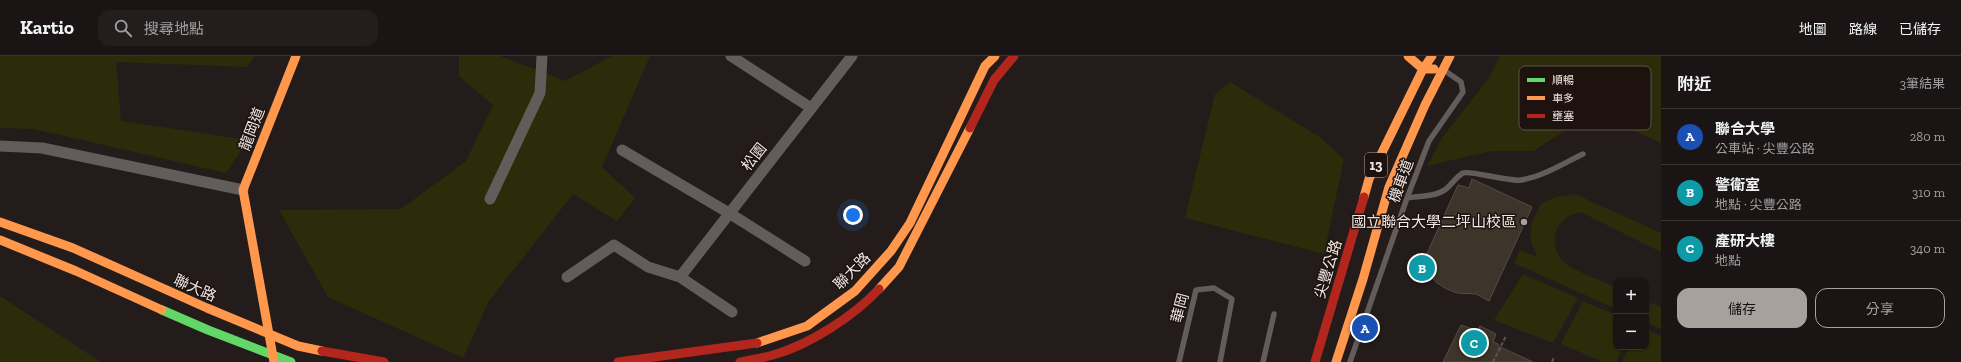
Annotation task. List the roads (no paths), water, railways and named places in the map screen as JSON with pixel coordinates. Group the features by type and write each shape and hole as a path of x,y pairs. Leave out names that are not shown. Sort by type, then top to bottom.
{"street":[{"name":"龍岡道","path":"243,190 296,56"},
{"path":"490,199 540,93 542,56"},
{"path":"731,56 811,108"},
{"name":"松園","path":"680,277 851,56"},
{"name":"聯大路","path":"618,362 753,344 807,326 856,291 891,252 910,223 985,66 995,56"},
{"name":"聯大路","path":"740,362 774,355 821,334 864,305 899,268 994,80 1014,56"},
{"path":"1408,56 1422,69 1443,69 1438,56"},
{"name":"尖豐公路","path":"1315,362 1369,179 1422,69 1432,56"},
{"name":"13","path":"1336,362 1363,279 1389,187 1450,56"},
{"path":"0,146 42,148 243,190 274,362"},
{"path":"622,150 729,213 805,261"},
{"name":"聯大路","path":"0,222 73,248 207,308 298,346 384,362"},
{"path":"0,240 76,271 208,330 291,362"},
{"path":"567,277 614,244 648,267 680,277 732,312"}],"lane":[{"name":"機車道","path":"1350,362 1407,198 1429,141 1463,92 1461,82 1443,69"},
{"path":"1407,198 1439,193 1463,173 1468,172 1495,178 1520,180 1532,177 1583,154"},
{"name":"華岡","path":"1179,362 1196,290 1214,288 1232,299 1220,362"},
{"path":"1263,362 1274,314"}],"place":[{"name":"國立聯合大學二坪山校區","path":"1524,222"},
{"name":"警衛室","path":"1422,268"},
{"name":"聯合大學","path":"1365,328"},
{"name":"產研大樓","path":"1474,343"}]}
